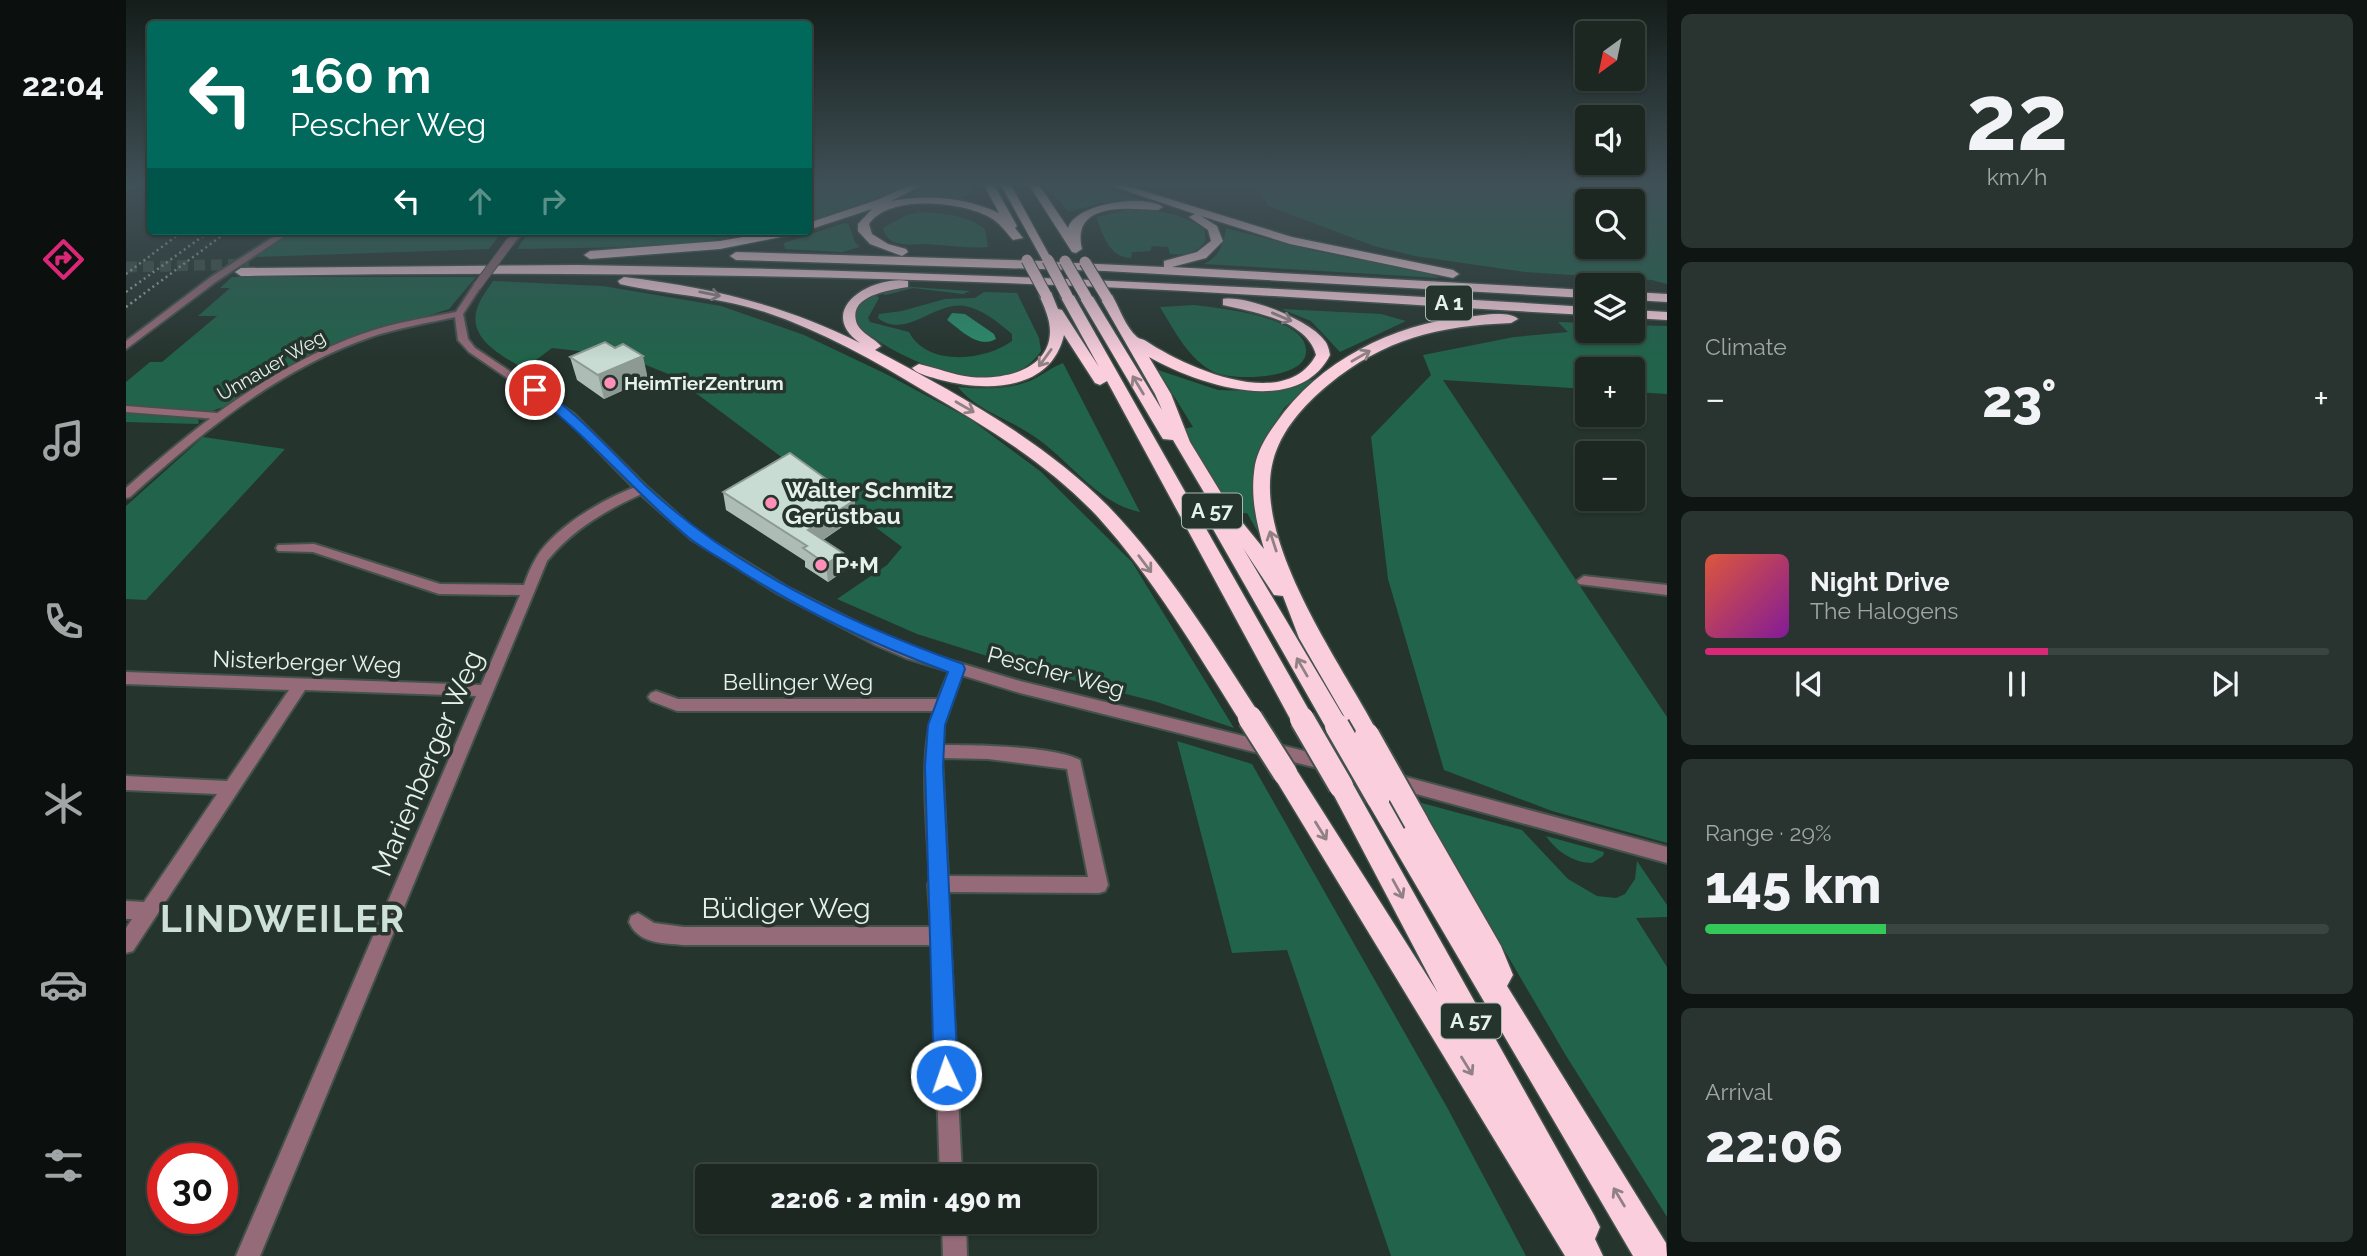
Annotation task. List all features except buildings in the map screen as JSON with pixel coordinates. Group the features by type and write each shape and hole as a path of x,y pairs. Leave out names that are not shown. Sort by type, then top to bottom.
{"highway":[{"path":"728,244 584,255 963,261 1575,291"},
{"path":"878,244 899,251 963,261"},
{"path":"1020,244 1046,295 1125,418 1161,464"},
{"name":"A 57","path":"1038,244 1048,261 1076,297 1337,726 1653,1256"},
{"path":"1072,244 1113,295 1124,324 1163,394 1182,442 1202,476 1222,509 1261,558 1367,734 1491,956 1517,1027"},
{"path":"1075,244 1076,249"},
{"path":"1105,267 1160,266 1187,260 1214,244"},
{"path":"1308,244 1477,278 1575,290"},
{"path":"373,261 510,249"},
{"name":"A 57","path":"1062,256 1076,297 1161,464 1598,1256"},
{"name":"A 1","path":"1575,300 828,265 373,261 245,268 827,272 1575,310"},
{"path":"322,270 361,273 908,282 1218,300 1274,313 1308,332 1318,342 1322,354 1318,366 1298,379 1264,385 1229,383 1168,364 1139,343 1124,324"},
{"path":"545,276 599,278 679,288 789,316 896,368 986,419 1043,458 1102,511 1144,562 1250,718 1586,1256"},
{"path":"1024,288 916,284 887,286 860,297 848,312 847,320 860,337 918,368 952,380 996,382 1026,374 1047,359 1057,336 1057,327 1046,295"},
{"path":"1113,295 1311,296"},
{"path":"1645,297 1665,300"},
{"path":"1645,302 1665,300"},
{"path":"1645,315 1667,316"},
{"path":"1317,649 1272,541 1264,514 1261,486 1266,457 1277,433 1291,413 1306,396 1343,367 1382,344 1412,332 1445,324 1480,320 1575,317"}],"street":[{"path":"126,346 214,279 269,244"},
{"path":"459,314 478,285 513,244"},
{"name":"Unnauer Weg","path":"126,495 179,446 217,416 285,373 340,345 388,328 459,314"},
{"name":"Pescher Weg","path":"459,314 463,340 472,350 570,416 642,489 695,536 782,590 881,641 957,669 1523,815 1667,855"},
{"path":"126,410 217,416"},
{"name":"Marienberger Weg","path":"247,1256 541,559 561,536 594,511 642,489"},
{"path":"282,548 314,548 439,589 526,590"},
{"path":"1584,581 1667,590"},
{"path":"950,1164 937,884 935,751 936,725 957,669"},
{"name":"Nisterberger Weg","path":"126,678 487,691"},
{"path":"126,944 301,684"},
{"name":"Bellinger Weg","path":"656,697 677,705 942,705"},
{"path":"935,751 1014,755 1067,761 1074,765 1099,885 937,884"},
{"path":"126,783 230,788"},
{"path":"126,910 148,911"},
{"name":"Büdiger Weg","path":"638,922 650,932 684,936 939,936"},
{"path":"955,1234 956,1256"}],"shaded area":[{"path":"273,244 493,244 489,249 255,257"},
{"path":"521,244 678,244 611,247 517,249"},
{"path":"784,244 857,244 860,247 842,252 785,249"},
{"path":"901,244 987,244 988,247 965,247"},
{"path":"1108,244 1203,244 1195,251 1186,254 1170,254 1168,247 1152,246 1150,251 1132,252 1131,258 1117,254"},
{"path":"1222,244 1286,244 1424,272 1440,278 1204,264"},
{"path":"1368,244 1575,244 1575,259 1645,259 1645,244 1667,244 1667,284 1645,280 1645,273 1575,273 1575,275 1525,272 1415,256"},
{"path":"232,277 476,277 449,309 337,344 305,359 226,406 212,411 126,407 126,382 150,362 162,362 217,316 198,316 230,288 220,288"},
{"path":"493,281 603,286 721,306 804,335 886,374 970,419 1040,471 1132,562 1234,728 1157,702 1022,667 917,634 837,599 887,565 902,547 673,376 624,356 552,348 524,369 506,358 481,337 475,317 483,296"},
{"path":"912,287 970,291 963,294 913,288 876,295 879,298 868,318 870,322 909,332 917,343 942,356 972,356 1001,348 1012,341 1012,334 984,313 965,306 943,309 899,325 889,324 878,318 879,314 902,311 945,299 975,298 984,292 1017,293 1039,338 1041,351 1024,368 1002,376 977,377 950,373 923,364 898,352 858,326 856,311 867,299 873,295 888,290"},
{"path":"1194,305 1241,312 1278,322 1293,330 1303,340 1306,352 1302,361 1294,368 1266,376 1236,377 1214,372 1190,352 1160,307"},
{"path":"1281,309 1381,314 1406,321 1340,352 1311,321"},
{"path":"952,313 965,314 994,334 996,339 983,342 970,337 947,320"},
{"path":"1558,322 1575,323 1575,343 1645,343 1645,325 1667,326 1667,394 1645,393 1645,357 1575,357 1575,388 1443,380 1667,717 1667,843 1552,811 1444,770 1388,579 1371,437 1431,375 1423,355 1514,337 1568,332"},
{"path":"1063,363 1140,512 1097,491 1048,446 984,409 958,387 1006,387 1025,383"},
{"path":"1158,370 1218,390 1254,391 1292,386 1318,378 1284,408 1263,443 1264,536 1259,534 1247,513 1232,514 1182,429 1193,427"},
{"path":"126,412 197,418 199,422 126,422"},
{"path":"203,437 285,449 146,600 126,599 126,506"},
{"path":"1177,741 1252,764 1448,1109 1526,1256 1391,1256 1287,950 1232,953"},
{"path":"1418,802 1522,830 1568,879 1597,896 1616,898 1625,894 1635,879 1637,861 1667,905 1667,917 1636,918 1667,967 1667,1217 1565,1054"},
{"path":"1546,836 1604,852 1603,856 1592,863 1579,861 1560,851"}],"tunnel":[{"path":"126,267 249,264"}],"railway":[{"path":"126,274 166,244"},
{"path":"126,292 193,244"},
{"path":"126,307 211,244"}],"place":[{"name":"HeimTierZentrum","path":"610,383"},
{"name":"Walter Schmitz Gerüstbau","path":"771,503"},
{"name":"P+M","path":"821,565"}],"district":[{"name":"LINDWEILER","path":"283,919"}],"route":[{"path":"535,390 570,416 620,468 695,536 782,590 881,641 957,669 936,725 934,766 946,1075"}]}
